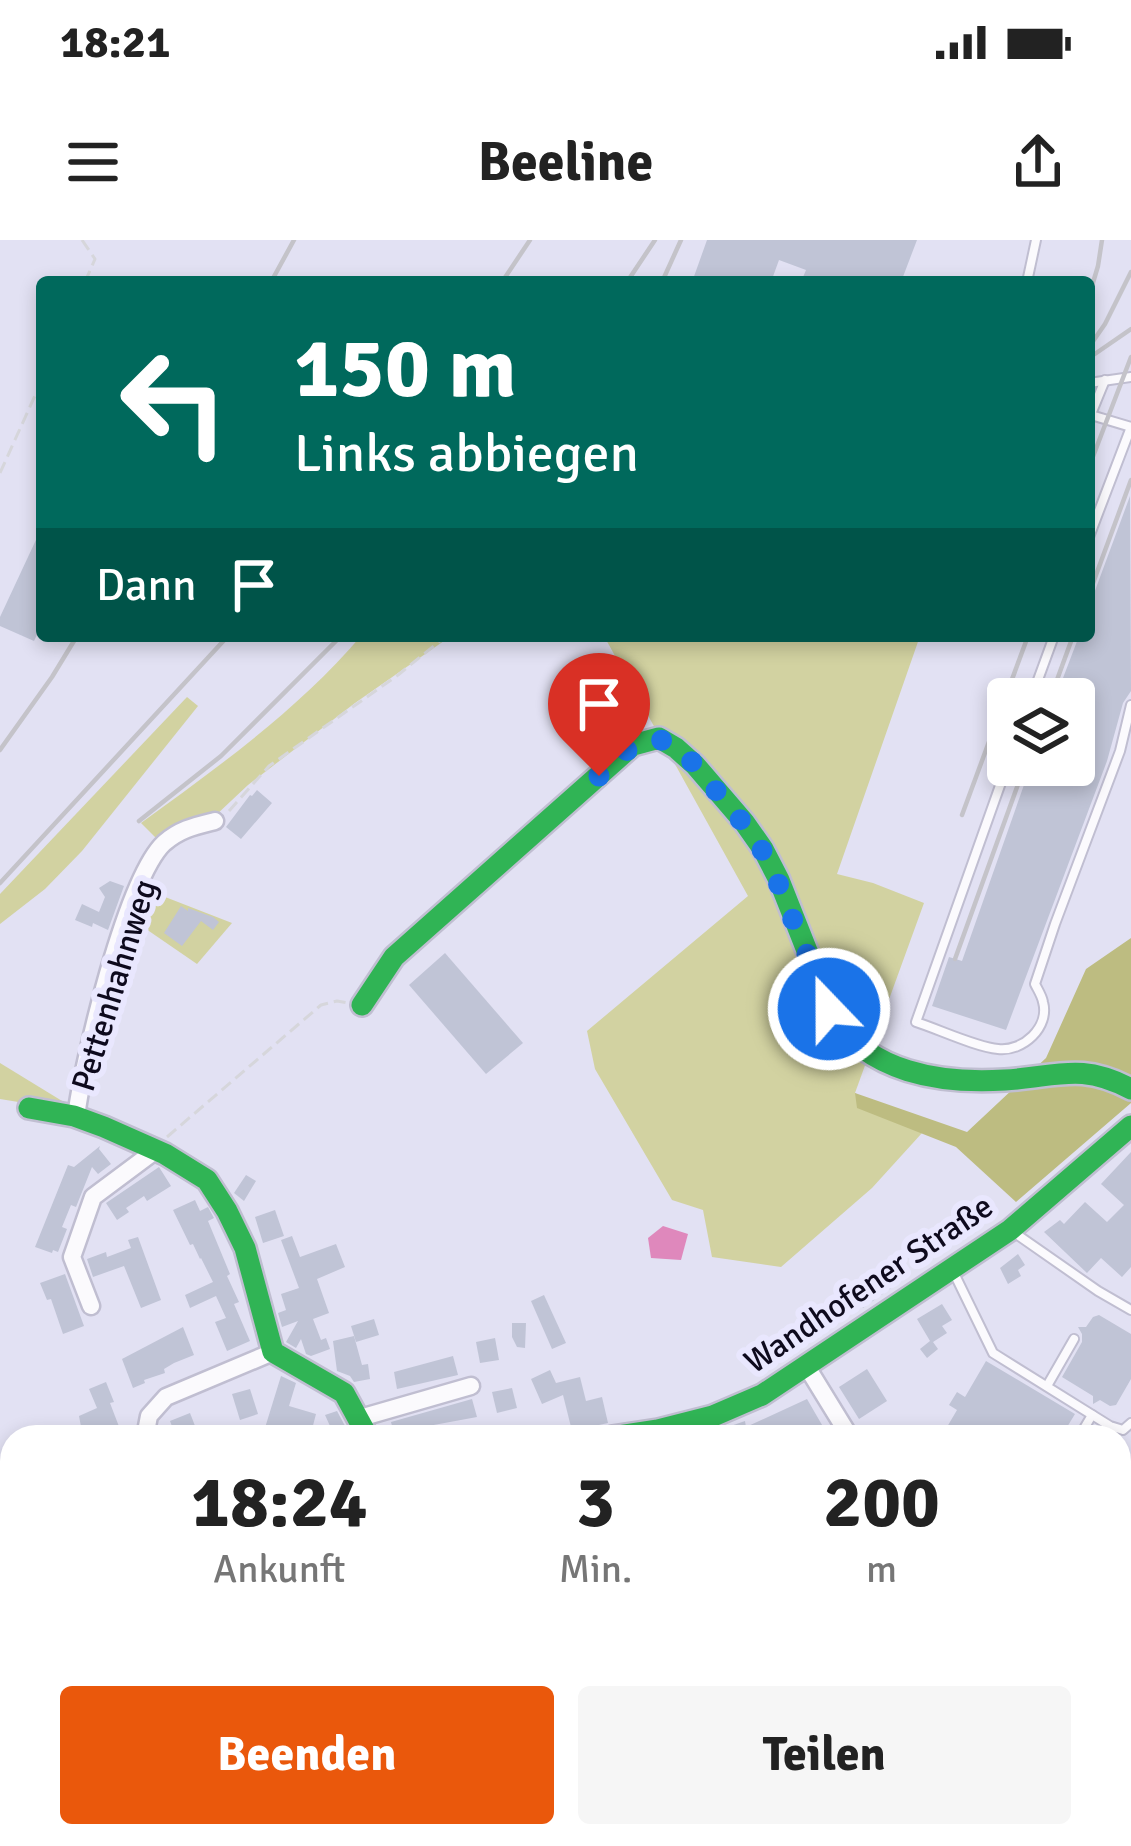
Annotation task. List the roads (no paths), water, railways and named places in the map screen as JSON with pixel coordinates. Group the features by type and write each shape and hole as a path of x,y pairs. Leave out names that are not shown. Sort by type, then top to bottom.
{"street":[{"path":"362,1005 394,957 633,745 659,739 682,750 754,836 772,868 829,1009 848,1038 878,1060 911,1072 962,1081 1081,1070 1131,1089"},
{"name":"Pettenhahnweg","path":"76,1117 100,1007 141,878 161,846 186,828 215,821"},
{"path":"28,1108 76,1117 183,1162 205,1178 252,1268 273,1352 344,1393 362,1425"},
{"name":"Wandhofener Straße","path":"678,1425 762,1395 807,1367 1010,1230 1131,1126"},
{"path":"91,1306 72,1257 93,1197 156,1150"},
{"path":"147,1425 166,1397 273,1352"},
{"path":"807,1367 843,1425"},
{"path":"372,1425 472,1386"}],"lane":[{"path":"1028,276 1036,240"},
{"path":"1095,382 1131,377"},
{"path":"1095,405 1106,380"},
{"path":"1095,418 1131,427 1095,521"},
{"path":"1039,678 1052,642"},
{"path":"1000,786 916,1022 997,1049 1015,1048 1042,1024 1045,1005 1035,984 1120,751 1131,706"},
{"path":"1010,1230 1098,1292 1130,1307"},
{"path":"952,1270 993,1353 1113,1425"},
{"path":"1047,1386 1074,1339"},
{"path":"1086,1425 1092,1414"}],"railway":[{"path":"274,276 294,240"},
{"path":"506,276 530,240"},
{"path":"631,276 655,240"},
{"path":"665,276 681,240"},
{"path":"1095,276 1102,240"},
{"path":"1095,338 1131,272"},
{"path":"1095,354 1131,329"},
{"path":"1095,451 1131,357"},
{"path":"1095,578 1131,480"},
{"path":"0,750 73,642"},
{"path":"0,883 222,642"},
{"path":"139,821 221,756 335,642"},
{"path":"962,815 1026,642"},
{"path":"1058,678 1071,642"},
{"path":"955,959 1017,786"}]}
